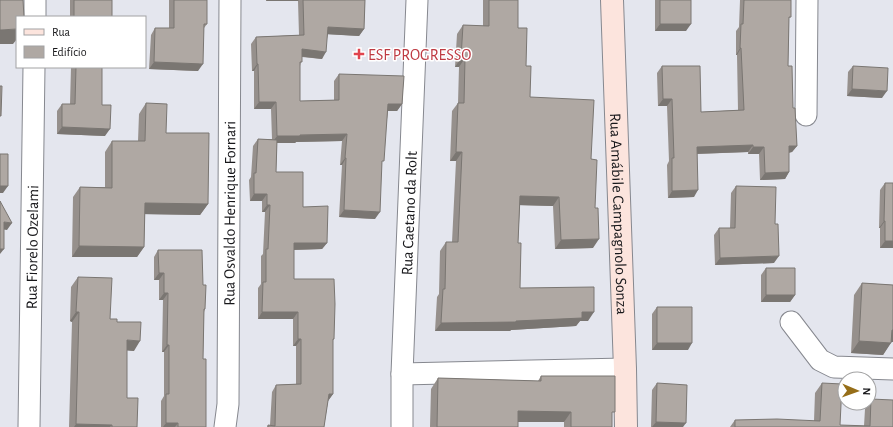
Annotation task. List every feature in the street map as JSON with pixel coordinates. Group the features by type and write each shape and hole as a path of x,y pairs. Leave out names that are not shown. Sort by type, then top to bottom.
{"street":[{"path":"35,0 35,16"},
{"name":"Rua Osvaldo Henrique Fornari","path":"225,427 228,396 230,0"},
{"name":"Rua Caetano da Rolt","path":"402,427 402,374 417,0"},
{"name":"Rua Amábile Campagnolo Sonza","path":"612,0 626,427"},
{"path":"806,115 807,0"},
{"name":"Rua Fiorelo Ozelami","path":"29,427 34,68"},
{"path":"791,322 820,360 834,368 893,369"},
{"path":"402,374 625,369"}],"building":[{"path":"0,0 23,0 24,16 16,16 16,29 0,30"},
{"path":"74,0 112,0 112,16 74,16"},
{"path":"174,0 207,0 207,24 204,24 203,64 154,62 155,28 174,28"},
{"path":"303,0 365,0 364,29 328,27 326,52 302,49 302,62 300,62 300,101 339,100 339,74 404,76 402,104 388,104 384,161 382,161 380,212 344,210 347,134 277,136 276,102 259,102 256,37 304,35"},
{"path":"489,0 518,0 518,28 527,28 526,66 531,66 530,97 594,100 591,159 597,160 595,208 598,208 599,239 561,240 559,197 520,196 518,243 521,243 520,288 594,287 594,312 582,312 582,318 516,322 441,323 443,289 445,289 446,242 458,242 462,152 456,152 458,103 464,103 465,58 461,58 463,25 489,26"},
{"path":"660,0 691,0 691,24 660,24"},
{"path":"744,0 791,0 791,17 789,17 788,66 792,66 793,108 795,108 797,146 789,146 789,172 765,173 764,147 753,147 753,145 697,147 698,190 672,191 672,158 674,158 672,99 663,99 662,66 700,66 701,112 744,110 740,48"},
{"path":"853,66 888,68 887,91 852,89"},
{"path":"76,68 102,68 102,105 111,105 110,129 62,127 62,104 75,104"},
{"path":"0,86 2,86 1,116 0,116"},
{"path":"146,103 167,104 166,133 209,133 208,204 145,203 144,247 79,246 80,187 112,188 112,141 145,141"},
{"path":"258,139 277,140 276,172 303,172 303,207 328,206 327,243 294,243 294,279 334,279 335,304 333,339 333,394 329,394 324,427 268,427 268,425 275,426 276,385 301,384 301,339 298,339 298,312 262,312 263,282 266,282 266,249 268,249 270,205 267,205 267,194 254,194 254,173 256,173"},
{"path":"0,154 8,154 8,186 0,186"},
{"path":"885,183 893,183 893,241 885,241"},
{"path":"736,186 776,187 775,224 778,224 779,256 720,258 719,228 735,228"},
{"path":"0,201 12,223 4,222 4,249 0,249"},
{"path":"158,250 202,250 203,285 206,285 203,359 206,359 206,427 178,427 178,423 166,423 166,394 169,394 169,345 167,345 168,293 164,293 164,273 159,273"},
{"path":"766,268 795,268 795,295 766,295"},
{"path":"78,277 112,278 110,319 117,319 117,322 141,322 140,341 127,340 127,398 138,398 137,427 112,427 112,425 76,424 79,312 76,312"},
{"path":"862,283 893,285 893,330 891,343 859,341"},
{"path":"657,307 692,307 692,343 657,343"},
{"path":"541,376 615,376 615,412 612,412 612,427 571,427 571,412 518,411 518,427 437,427 438,378 541,381"},
{"path":"657,383 687,385 686,423 656,422"},
{"path":"822,383 837,384 837,411 841,411 840,425 870,426 871,411 877,411 877,399 893,400 893,427 735,427 735,420 777,419 820,421"}],"place":[{"name":"ESF PROGRESSO","path":"359,54"}]}
